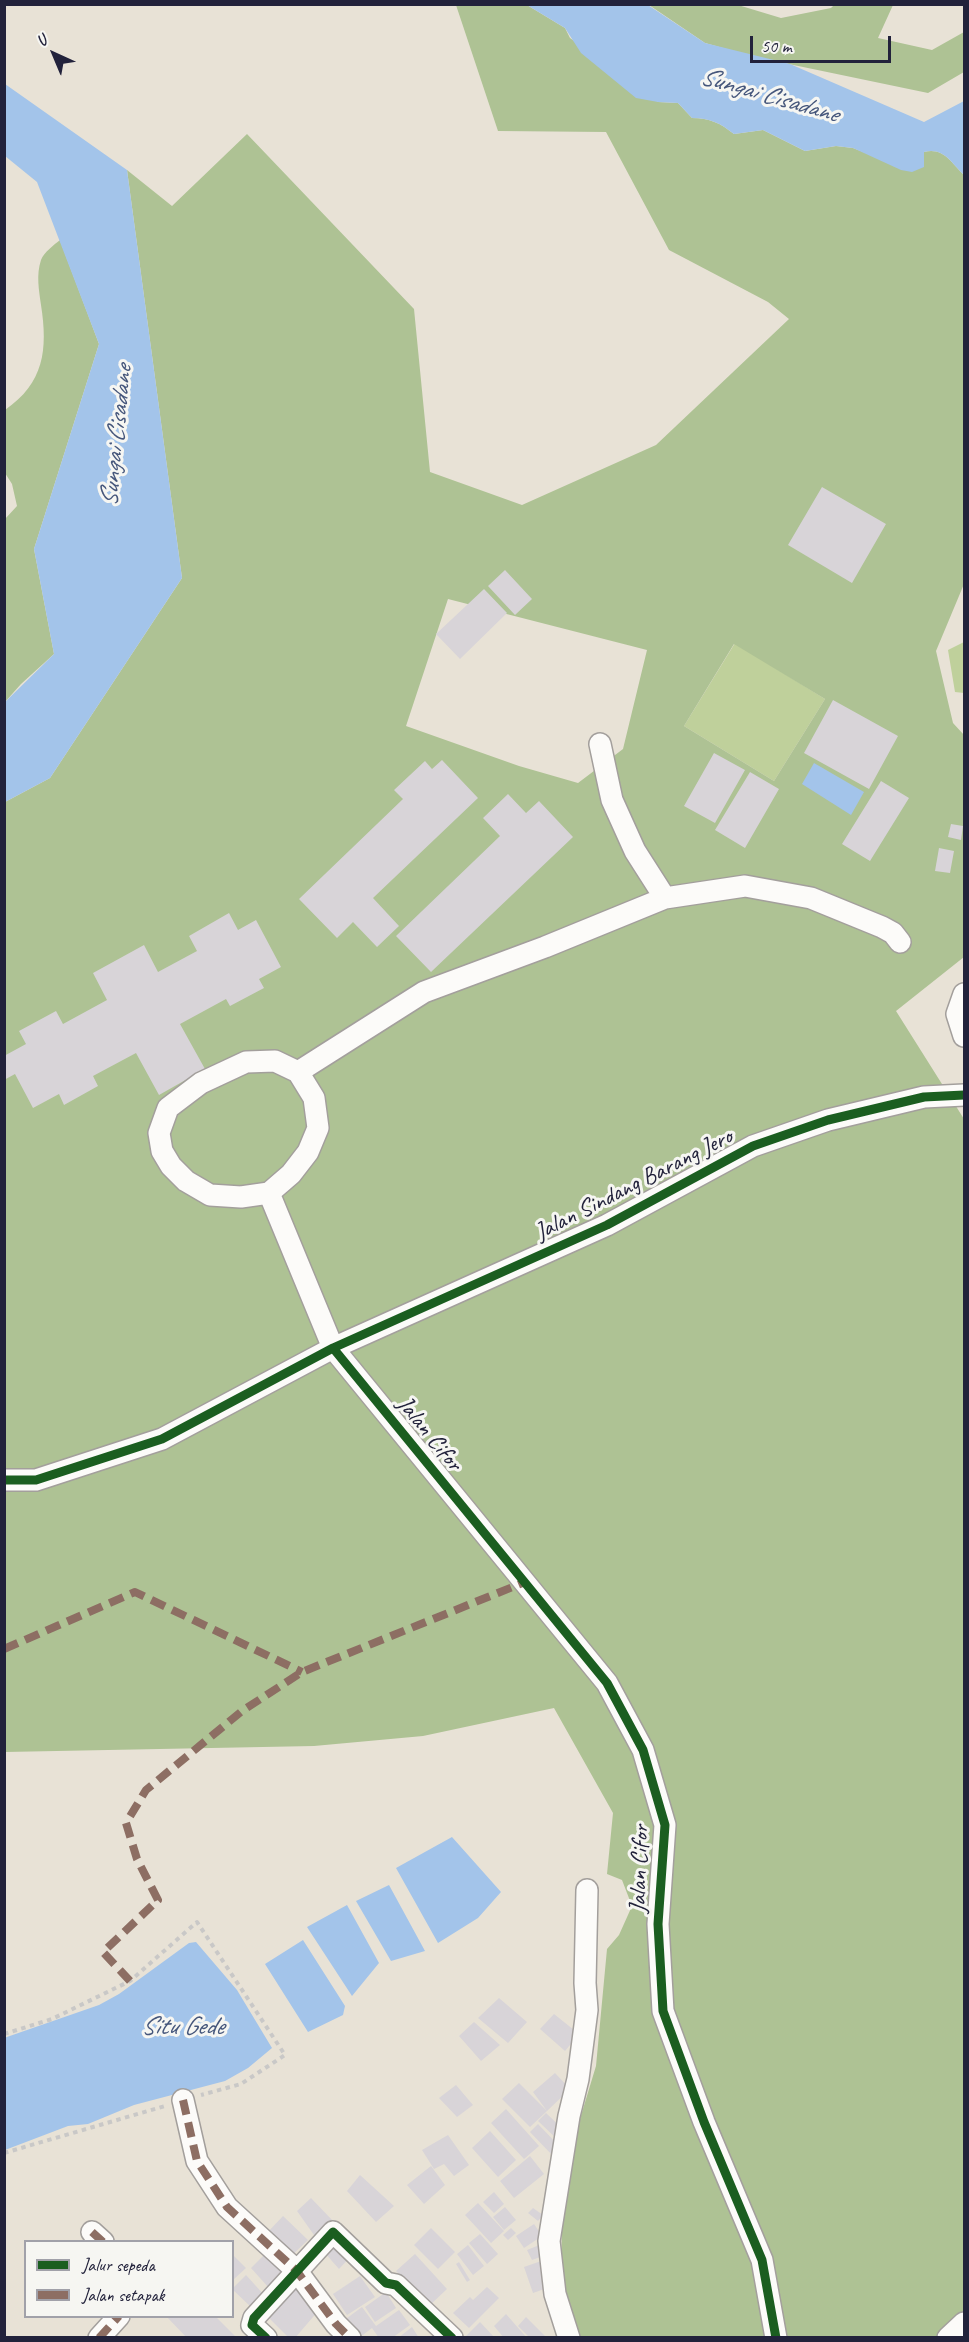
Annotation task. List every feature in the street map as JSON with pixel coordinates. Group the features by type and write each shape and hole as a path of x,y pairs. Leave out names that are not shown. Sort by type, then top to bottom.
{"street":[{"path":"600,744 612,800 635,851 665,898"},
{"path":"298,1072 424,992 545,947 665,898 745,886 811,898 882,927 893,933 900,942"},
{"path":"964,994 957,1014 964,1036"},
{"path":"275,1060 298,1072 314,1098 318,1128 308,1152 291,1174 269,1193 240,1197 210,1195 186,1181 171,1166 162,1151 159,1133 168,1108 201,1083 246,1062 275,1060"},
{"name":"Jalan Sindang Barang Jero","path":"4,1480 36,1480 162,1438 333,1348 607,1225 753,1146 828,1120 924,1097 964,1095"},
{"name":"Jalan Cifor","path":"269,1193 333,1348 607,1683 643,1750 665,1825 658,1924 663,2011 704,2122 762,2260 776,2337"},
{"path":"569,2337 555,2294 549,2241 569,2116 578,2079 587,2010 585,1983 587,1890"},
{"path":"183,2100 197,2161 227,2207 296,2270 336,2324 351,2337"},
{"path":"266,2337 252,2325 254,2318 333,2232 386,2283 396,2285 452,2337"},
{"path":"99,2337 117,2318"},
{"path":"948,2337 964,2323"}],"path":[{"path":"4,2034 52,2019 130,1981 197,1922 285,2055 241,2084 4,2153"}],"green space":[{"path":"456,5 527,5 565,28 570,38 658,102 678,103 692,118 714,122 734,134 763,130 805,151 836,146 853,148 871,155 924,167 924,152 937,152 947,157 964,175 964,584 936,651 953,723 964,735 964,957 896,1011 964,1119 964,2337 570,2337 561,2272 563,2175 596,2066 607,1949 619,1935 632,1906 622,1880 607,1874 613,1813 554,1708 423,1736 314,1746 5,1752 5,802 50,778 182,578 127,170 172,206 247,134 414,309 430,472 522,505 656,445 789,319 768,302 669,250 606,132 498,131","holes":["448,599 647,650 623,749 578,783 519,766 406,726","734,644 825,699 774,781 684,726"]},
{"path":"649,5 738,5 781,18 831,8 834,5 893,5 878,38 932,50 964,32 964,72 928,93 755,57 705,43"},
{"path":"60,240 99,344 34,549 54,654 5,702 5,519 17,506 12,484 5,473 5,410 28,389 40,364 44,337 38,282 39,266 44,254"},
{"path":"964,642 964,693 955,692 948,650"},
{"path":"735,643 825,699 774,781 684,726"}],"water":[{"name":"Sungai Cisadane","path":"527,5 648,5 705,43 790,64 924,122 964,101 964,175 947,157 937,152 924,152 924,167 912,172 901,170 853,148 836,146 805,151 763,130 734,134 714,122 692,118 678,103 636,98 581,53 565,28"},
{"name":"Sungai Cisadane","path":"5,84 127,170 182,578 50,778 5,802 5,702 54,654 34,549 99,344 37,182 5,156"},
{"path":"814,763 864,792 851,815 802,784"},
{"path":"452,1837 501,1892 478,1918 438,1943 396,1868"},
{"path":"389,1885 425,1951 391,1961 356,1901"},
{"path":"347,1905 379,1963 352,1996 307,1927"},
{"path":"303,1940 345,2006 343,2015 308,2032 265,1964"},
{"name":"Situ Gede","path":"196,1942 237,1990 272,2048 248,2068 225,2081 134,2105 88,2124 68,2126 5,2150 4,2038 99,2005 119,1994 189,1943"}],"building":[{"path":"822,487 886,524 852,583 788,545"},
{"path":"505,570 532,599 515,615 488,586"},
{"path":"484,589 507,613 460,659 436,634"},
{"path":"833,700 898,736 869,789 804,753"},
{"path":"714,753 745,770 715,823 684,806"},
{"path":"442,760 478,798 373,898 399,926 377,947 353,922 337,938 299,899 403,799 394,790 425,761 432,769"},
{"path":"750,772 779,789 745,848 715,830"},
{"path":"881,781 909,798 870,861 842,844"},
{"path":"508,794 526,813 539,801 573,837 431,972 396,936 500,836 483,818"},
{"path":"951,824 963,826 961,840 948,837"},
{"path":"939,848 954,851 950,873 935,871"},
{"path":"229,913 238,930 256,920 281,967 259,979 264,988 230,1006 226,999 180,1024 205,1069 159,1095 136,1053 93,1076 98,1086 64,1105 59,1094 33,1108 15,1074 4,1080 4,1056 26,1044 19,1031 56,1011 63,1024 107,1000 93,973 144,945 158,972 197,951 189,936"},
{"path":"499,1998 527,2022 508,2043 478,2018"},
{"path":"554,2014 579,2034 565,2051 540,2029"},
{"path":"474,2022 500,2045 481,2061 459,2036"},
{"path":"555,2073 570,2089 547,2111 533,2092"},
{"path":"519,2083 547,2111 530,2127 502,2099"},
{"path":"456,2085 473,2105 457,2117 439,2098"},
{"path":"506,2109 539,2146 524,2159 491,2123"},
{"path":"546,2113 566,2132 558,2140 538,2121"},
{"path":"538,2124 561,2148 553,2156 530,2132"},
{"path":"490,2131 516,2160 498,2177 472,2148"},
{"path":"448,2135 469,2165 454,2176 444,2164 434,2169 422,2150"},
{"path":"530,2156 544,2174 514,2198 500,2181"},
{"path":"431,2166 445,2185 424,2204 407,2185"},
{"path":"360,2175 394,2206 376,2222 347,2191"},
{"path":"494,2192 504,2204 494,2213 483,2202"},
{"path":"311,2198 333,2221 314,2235 297,2211"},
{"path":"478,2203 504,2231 491,2243 465,2215"},
{"path":"505,2207 516,2220 504,2230 493,2217"},
{"path":"533,2208 543,2215 538,2221 528,2213"},
{"path":"283,2216 308,2240 288,2259 265,2235"},
{"path":"534,2224 542,2236 524,2248 516,2236"},
{"path":"431,2228 455,2252 438,2269 414,2245"},
{"path":"511,2228 516,2233 508,2240 503,2235"},
{"path":"336,2229 355,2252 339,2269 317,2244"},
{"path":"480,2234 498,2254 487,2264 469,2243"},
{"path":"542,2244 546,2255 532,2260 527,2250"},
{"path":"468,2245 484,2266 473,2275 457,2254"},
{"path":"266,2253 286,2271 269,2288 251,2268"},
{"path":"415,2254 447,2289 429,2306 396,2271"},
{"path":"234,2256 246,2268 234,2279"},
{"path":"544,2260 553,2286 533,2293 524,2267"},
{"path":"459,2262 470,2280 467,2282 456,2264"},
{"path":"246,2275 265,2296 252,2308 234,2291 234,2287"},
{"path":"360,2276 375,2297 347,2315 333,2294"},
{"path":"294,2280 319,2310 295,2338 289,2338 268,2317"},
{"path":"487,2287 499,2298 469,2328 453,2313 470,2297 473,2300"},
{"path":"386,2292 396,2308 375,2322 365,2307"},
{"path":"362,2307 376,2326 399,2310 410,2325 392,2338 379,2338 372,2328 359,2338 339,2324"},
{"path":"506,2314 527,2338 504,2338 494,2326"},
{"path":"526,2317 547,2338 530,2338 518,2326"},
{"path":"168,2318 217,2318 235,2336 187,2338"},
{"path":"480,2322 495,2338 464,2338"},
{"path":"412,2327 419,2338 398,2338"}],"marked path":[{"path":"130,1981 103,1952 158,1900 137,1859 126,1823 146,1790 242,1711 302,1672 525,1582"},
{"path":"4,1649 135,1592 302,1672"},
{"path":"183,2100 197,2161 227,2207 296,2270 336,2324 350,2338"},
{"path":"92,2232 101,2240"},
{"path":"99,2338 117,2318"}],"cycle path":[{"path":"4,1480 36,1480 162,1439 333,1348 607,1225 753,1146 828,1120 924,1097 964,1095"},
{"path":"333,1348 607,1683 643,1750 665,1825 658,1924 663,2011 704,2122 762,2260 776,2338"},
{"path":"266,2338 252,2325 254,2318 333,2232 386,2283 396,2285 452,2338"}]}
